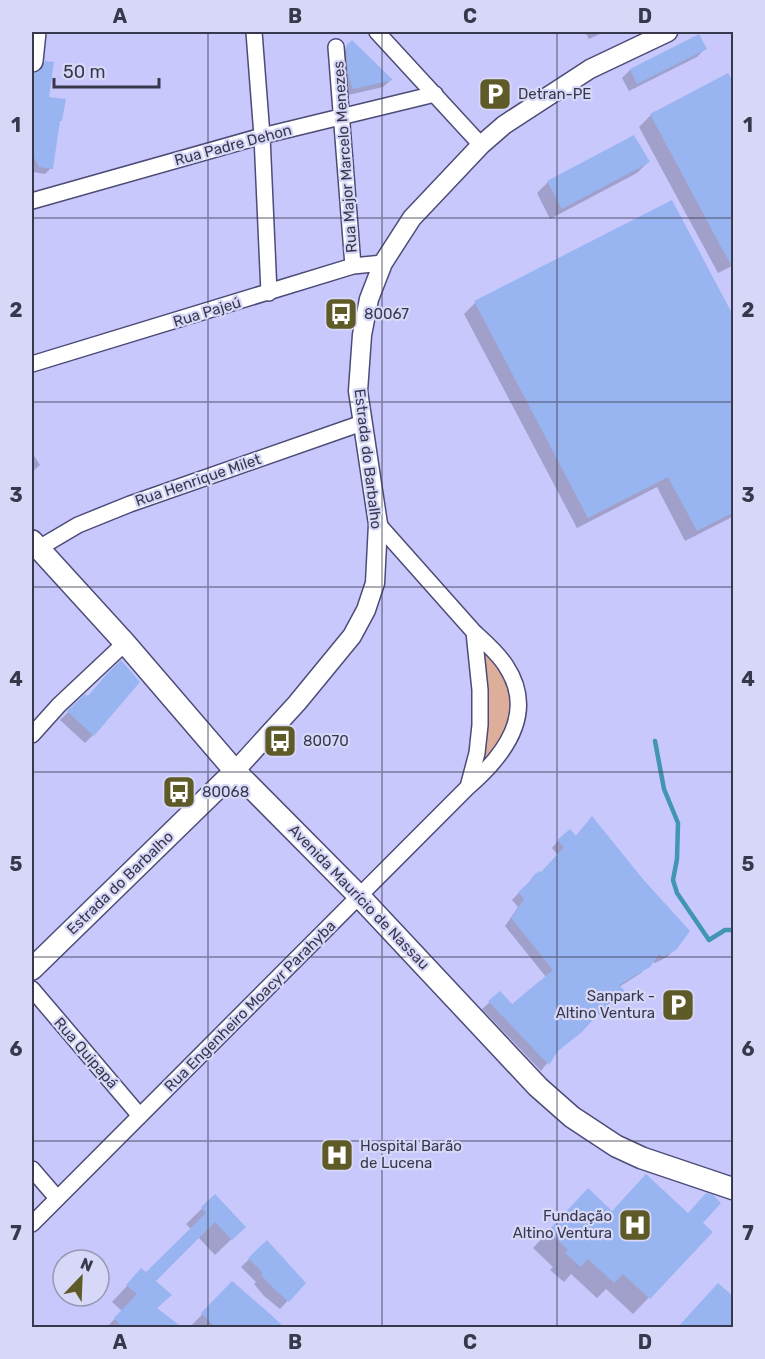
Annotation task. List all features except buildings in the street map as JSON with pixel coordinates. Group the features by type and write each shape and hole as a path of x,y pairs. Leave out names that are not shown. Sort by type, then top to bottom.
{"main road":[{"path":"32,61 37,32"},
{"name":"Avenida Maurício de Nassau","path":"34,543 125,643 235,771 359,896 538,1087 572,1118 596,1134 642,1158 734,1189"},
{"name":"Estrada do Barbalho","path":"32,969 235,771"}],"street":[{"path":"254,32 262,136 269,293"},
{"path":"377,32 481,145"},
{"name":"Estrada do Barbalho","path":"235,771 297,703 352,636 366,610 375,583 378,524 358,391 362,335 369,298 383,263 412,218 481,145 504,125 590,69 668,32"},
{"name":"Rua Major Marcelo Menezes","path":"336,47 353,266"},
{"name":"Rua Padre Dehon","path":"32,201 262,136 435,94"},
{"name":"Rua Pajeú","path":"32,364 353,266 383,263"},
{"name":"Rua Henrique Milet","path":"34,543 120,508 362,423"},
{"name":"Rua Engenheiro Moacyr Parahyba","path":"32,1224 500,755 511,738 517,722 518,702 515,683 506,666 378,524"},
{"path":"468,787 477,753 480,725 480,690 474,632"},
{"path":"32,735 59,705 125,643"},
{"name":"Rua Quipapá","path":"32,989 140,1116"},
{"path":"32,1169 57,1198"}],"shaded area":[{"path":"481,643 498,654 515,706 508,726 493,753 477,767"}],"waterway":[{"path":"655,741 664,789 678,823 677,859 673,880 677,893 709,940 725,930 734,930"}],"place":[{"name":"Detran-PE","path":"495,94"},
{"name":"80067","path":"341,314"},
{"name":"80070","path":"280,741"},
{"name":"80068","path":"179,792"},
{"name":"Sanpark - Altino Ventura","path":"678,1005"},
{"name":"Hospital Barão de Lucena","path":"337,1155"},
{"name":"Fundação Altino Ventura","path":"635,1225"}]}
